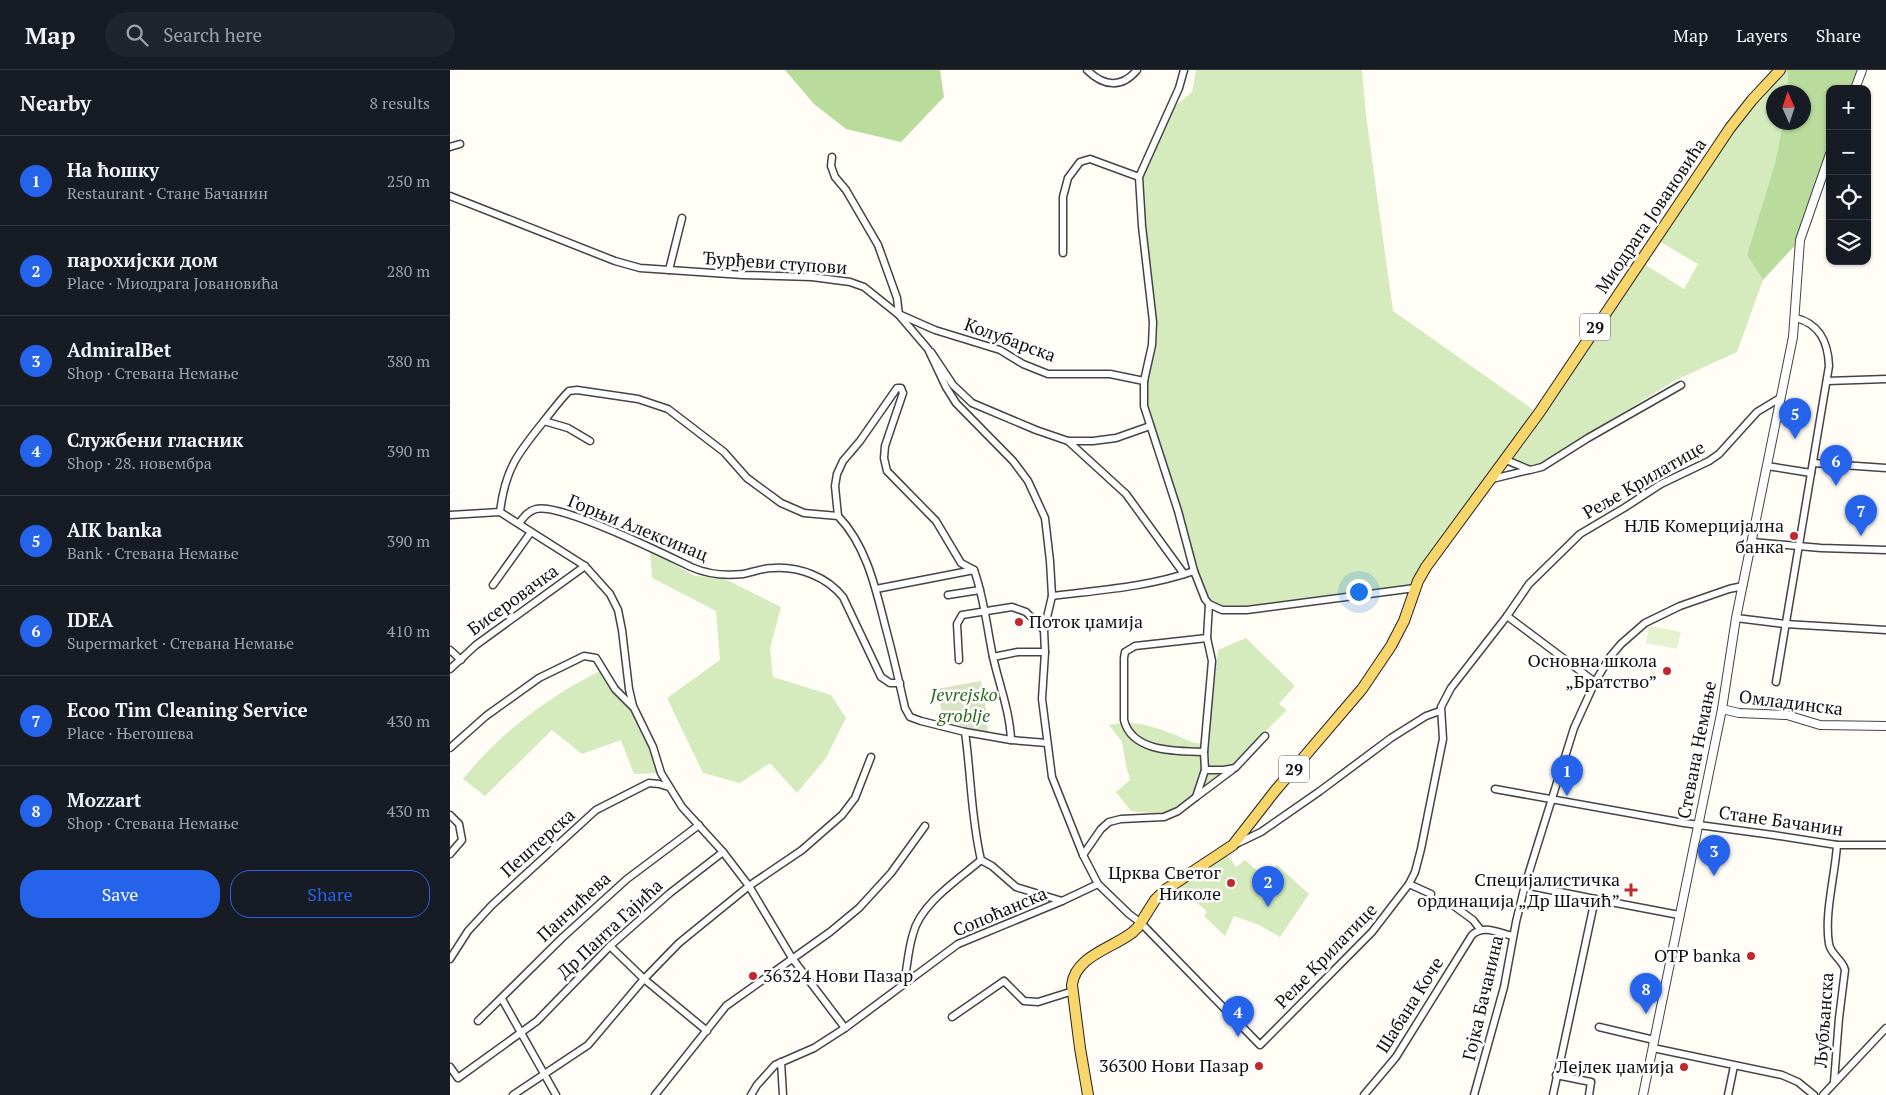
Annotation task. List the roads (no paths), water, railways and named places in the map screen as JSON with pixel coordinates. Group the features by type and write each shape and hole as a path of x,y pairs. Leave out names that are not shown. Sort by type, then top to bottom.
{"main road":[{"name":"Миодрага Јовановића","path":"1141,922 1155,900 1165,890 1233,845 1275,791 1342,713 1374,672 1404,621 1416,588 1429,563 1506,460 1730,128 1752,100 1780,70"},
{"name":"29","path":"1088,1095 1080,1048 1073,979 1080,964 1129,935 1141,922"}],"street":[{"path":"1087,70 1104,82 1117,84 1126,81 1138,70"},
{"path":"1184,70 1179,88 1139,177 1142,226 1153,322 1152,345 1144,381 1144,406 1178,511 1194,571 1205,599 1209,604 1222,610 1247,610 1416,588"},
{"path":"1856,85 1862,70"},
{"path":"450,146 460,144"},
{"name":"Ђурђеви ступови","path":"832,157 831,166 835,177 846,190 878,246 897,298 900,314"},
{"path":"1063,253 1063,197 1068,178 1080,162 1090,159 1139,177"},
{"name":"Стевана Немање","path":"1643,1095 1722,709 1736,618 1796,318 1800,240 1826,165"},
{"name":"Ђурђеви ступови","path":"450,196 615,262 640,268 812,277 850,282 864,287 900,314 928,349 946,387 956,403 1013,461 1028,481 1045,518 1050,552 1052,596 1044,630 1045,652 1042,699 1052,776 1083,855 1098,884 1129,914 1141,922 1260,1045"},
{"path":"669,270 682,218"},
{"name":"Колубарска","path":"900,314 935,330 1000,350 1023,364 1048,374 1110,374 1144,381"},
{"path":"1776,682 1827,381 1829,358 1827,346 1809,322 1796,318"},
{"path":"928,349 953,385 972,402 1036,430 1068,441 1094,441 1116,438 1150,426"},
{"path":"1827,381 1886,379"},
{"path":"1492,479 1530,470 1549,463 1588,438 1681,385"},
{"path":"1011,740 1010,727 974,570 961,563 936,521 887,471 884,458 885,446 903,393 903,389 898,388 860,441 843,461 837,474 835,486 838,516 850,528 868,566 876,589 905,708 910,717 921,722 1011,740 1047,743"},
{"path":"500,512 506,480 520,450 569,390 577,390 638,399 668,409 724,452 747,478 781,503 804,513 838,516"},
{"name":"Реље Крилатице","path":"1260,1045 1372,932 1409,884 1420,856 1439,761 1443,738 1440,711 1451,688 1534,578 1580,534 1661,484 1715,457 1757,412 1780,398"},
{"path":"544,421 568,428 590,442"},
{"path":"1068,441 1126,494 1184,574"},
{"path":"1506,460 1530,470"},
{"path":"1813,463 1886,468"},
{"path":"1767,466 1811,473"},
{"name":"Горњи Алексинац","path":"520,523 525,515 535,509 549,508 574,516 693,568 709,573 734,574 773,568 807,572 834,586 843,597 881,676 890,683 900,683"},
{"path":"450,515 500,512 585,566 610,594 618,610 633,706 649,738 661,773 682,807 723,852 749,886 792,958 844,1028"},
{"path":"493,584 531,532"},
{"path":"1752,542 1886,550"},
{"name":"Бисеровачка","path":"450,669 476,645 585,566"},
{"path":"876,589 974,570"},
{"path":"1052,596 1164,580 1194,571"},
{"name":"Гојка Бачанина","path":"1474,1095 1504,987 1525,885 1576,722 1596,682 1610,657 1621,644 1645,623 1680,606 1743,586"},
{"path":"948,595 980,590"},
{"path":"1196,797 1205,770 1204,752 1212,661 1207,638 1209,604"},
{"path":"959,660 957,624 962,614 1012,607 1019,608 1026,612 1044,630"},
{"path":"1507,616 1596,682"},
{"path":"1736,618 1785,624 1886,630"},
{"path":"1204,752 1155,749 1131,735 1126,728 1124,720 1124,658 1129,648 1135,646 1207,638"},
{"name":"Бисеровачка","path":"450,650 461,660"},
{"path":"993,657 1018,652 1045,652"},
{"path":"450,748 486,716 539,678 584,656 596,658 615,689 633,706"},
{"name":"Омладинска","path":"1722,709 1739,713 1787,715 1820,725 1886,726"},
{"path":"1233,845 1261,832 1320,791 1390,738 1426,716 1440,711"},
{"path":"965,732 971,773 975,827 982,860 1016,886 1062,901"},
{"path":"1083,855 1101,829 1109,822 1121,819 1164,817 1178,811 1235,768 1266,736"},
{"path":"513,1095 588,1045 644,978 679,943 749,886 802,850 842,815 855,798 871,756"},
{"path":"1205,770 1235,768"},
{"name":"Пештерска","path":"450,959 468,931 492,905 596,810 649,783 669,787"},
{"name":"Стане Бачанин","path":"1495,789 1697,825 1837,846 1886,844"},
{"path":"450,815 459,824 462,840 450,854"},
{"name":"Панчићева","path":"478,1021 563,937 627,879 699,825"},
{"path":"655,1095 726,1006 830,932 859,908 891,873 925,826"},
{"name":"Љубљанска","path":"1834,1082 1838,1018 1845,970 1843,964 1830,949 1828,937 1830,894 1835,874 1837,846"},
{"name":"Др Панта Гајића","path":"450,1067 458,1078 537,1021 610,946 670,893 723,852"},
{"path":"904,984 913,933 920,917 939,896 982,860"},
{"name":"Сопоћанска","path":"751,1095 771,1068 814,1048 958,944 1098,884"},
{"path":"1409,884 1431,894"},
{"path":"1525,885 1679,915"},
{"path":"1552,1095 1596,899"},
{"path":"1454,906 1473,920 1480,929 1513,936"},
{"name":"Шабана Коче","path":"1364,1095 1396,1057 1468,940 1480,929"},
{"path":"610,946 644,978 707,1031"},
{"path":"952,1017 1004,981 1024,1001 1038,1002 1073,991"},
{"path":"502,999 556,1095"},
{"path":"1599,1027 1734,1066 1782,1075 1798,1082 1814,1095"},
{"path":"1823,1095 1886,1028"},
{"path":"781,1062 783,1095"},
{"path":"1728,1095 1734,1066"},
{"path":"1556,1075 1592,1082 1589,1095"}],"place":[{"name":"AIK banka","path":"1795,439"},
{"name":"IDEA","path":"1836,486"},
{"name":"НЛБ Комерцијална банка","path":"1794,536"},
{"name":"Ecoo Tim Cleaning Service","path":"1861,536"},
{"name":"Поток џамија","path":"1019,622"},
{"name":"Основна школа „Братство”","path":"1667,671"},
{"name":"На ћошку","path":"1567,796"},
{"name":"AdmiralBet","path":"1714,876"},
{"name":"Црква Светог Николе","path":"1231,883"},
{"name":"Специјалистичка ординација „Др Шачић”","path":"1631,890"},
{"name":"парохијски дом","path":"1268,907"},
{"name":"OTP banka","path":"1751,956"},
{"name":"36324 Нови Пазар","path":"753,976"},
{"name":"Mozzart","path":"1646,1014"},
{"name":"Службени гласник","path":"1238,1037"},
{"name":"36300 Нови Пазар","path":"1259,1066"},
{"name":"Лејлек џамија","path":"1684,1067"}],"park label":[{"name":"Jevrejsko groblje","path":"964,705"}]}
